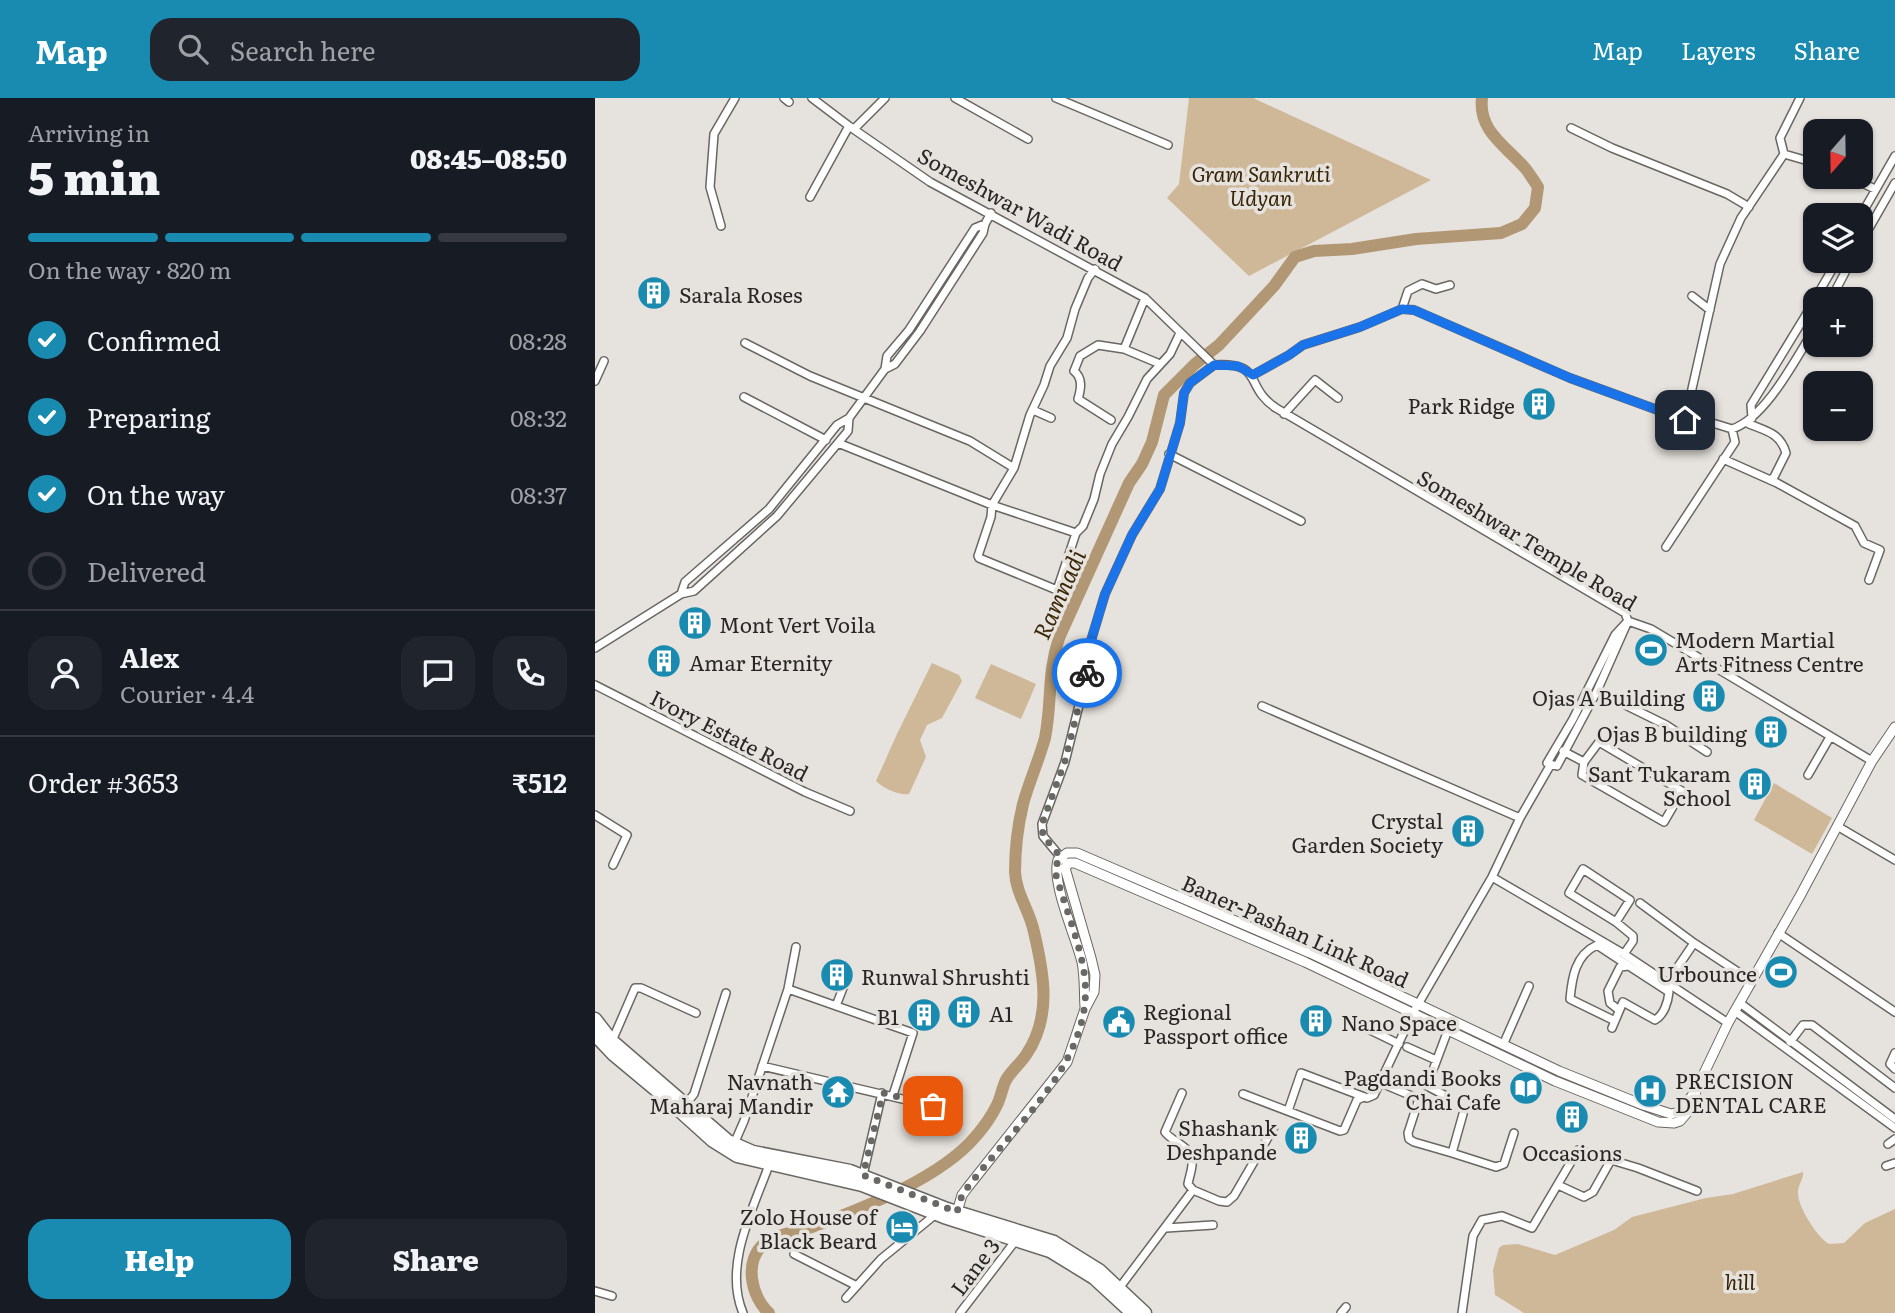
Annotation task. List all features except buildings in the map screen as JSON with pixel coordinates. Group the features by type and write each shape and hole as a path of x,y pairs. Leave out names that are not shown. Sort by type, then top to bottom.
{"main road":[{"path":"595,1019 604,1039 696,1120 723,1149 750,1161 864,1179"},
{"path":"604,1039 686,1104 696,1120 734,1144 753,1152 864,1179 909,1198 1054,1242 1084,1259 1145,1313"},
{"path":"909,1198 936,1214 1016,1239 1066,1259 1117,1291 1132,1313"}],"street":[{"path":"721,226 710,187 714,134 735,98"},
{"name":"Someshwar Wadi Road","path":"812,98 930,182 1146,298"},
{"path":"810,197 851,128 885,98"},
{"path":"955,98 1028,139"},
{"path":"1056,98 1168,145"},
{"path":"1685,420 1720,264 1741,218 1784,154 1780,138 1800,98"},
{"path":"1571,128 1629,155 1727,194 1749,207"},
{"path":"1784,154 1803,160"},
{"path":"1868,203 1895,156"},
{"path":"1873,221 1895,183"},
{"path":"681,594 685,582 769,509 837,425 849,418 885,369 895,364 920,331 983,233 991,214"},
{"path":"1095,269 1075,309 1067,338 1054,357 1014,468 992,505 979,558 1057,590 1076,533 1083,526 1094,499 1112,444 1147,379 1170,354 1181,334"},
{"path":"1402,309 1408,291 1422,284 1436,289 1450,285"},
{"path":"1692,296 1710,310"},
{"path":"1124,349 1146,298 1214,365"},
{"path":"957,1212 968,1186 1067,1062 1085,1009 1094,992 1095,975 1063,860 1043,836 1042,824 1072,738 1088,669 1090,644 1105,594 1132,535 1160,489 1180,423 1184,393 1190,383 1214,365 1238,366 1253,375 1303,345 1360,327 1402,309 1414,310 1570,378 1685,420 1706,421 1732,429 1763,408 1803,346"},
{"path":"1749,420 1751,405 1803,320"},
{"path":"1798,328 1803,329"},
{"path":"745,343 810,376 970,442 1014,468"},
{"path":"1111,420 1078,399 1081,384 1074,371 1080,356 1098,345 1124,349 1160,364"},
{"path":"595,381 604,361"},
{"name":"Someshwar Temple Road","path":"1253,375 1261,396 1284,414 1574,582 1625,613 1628,621 1651,629 1872,761"},
{"path":"1284,414 1315,380 1338,398"},
{"path":"744,397 826,439"},
{"path":"1033,410 1051,418"},
{"path":"595,648 681,594 694,591 777,516 848,432 849,418"},
{"path":"1749,420 1778,437 1787,453 1770,480"},
{"path":"1666,548 1735,442 1732,429"},
{"path":"838,443 992,505 1076,533"},
{"path":"1169,454 1301,521"},
{"path":"1723,459 1770,480 1855,526 1864,543 1880,550 1869,580"},
{"path":"1628,621 1597,691 1565,752 1557,766 1547,763 1573,719 1615,635 1628,621"},
{"name":"Ivory Estate Road","path":"595,685 805,792 850,811"},
{"path":"1597,691 1666,725 1707,752"},
{"path":"1262,706 1520,818"},
{"path":"1663,1116 1679,1112 1696,1090 1728,1023 1872,761 1895,727"},
{"path":"1808,775 1830,737"},
{"path":"1598,741 1682,791 1664,822 1582,775 1584,762 1598,741"},
{"path":"1556,747 1584,762"},
{"path":"1288,1111 1301,1073 1370,1098 1381,1083 1416,1009 1492,877 1520,818 1551,764"},
{"path":"595,815 627,835 613,865"},
{"path":"1837,826 1895,860"},
{"name":"Baner-Pashan Link Road","path":"1063,860 1067,853 1077,853 1310,953 1416,1009 1663,1116"},
{"path":"1616,922 1630,901 1583,869 1569,893 1616,922 1633,936 1633,941 1624,954"},
{"path":"1492,877 1624,954 1728,1023"},
{"path":"1640,903 1738,972"},
{"path":"1778,933 1895,1012"},
{"path":"1672,987 1677,968 1694,943"},
{"path":"1597,945 1669,992 1659,1018 1655,1020 1623,1002 1619,1010 1613,1025 1570,999 1572,978 1582,957 1588,949 1597,945"},
{"path":"734,1144 788,989 796,947"},
{"path":"1619,1010 1610,1003 1608,992 1620,967 1629,966"},
{"path":"837,1006 848,975"},
{"path":"1503,1045 1529,986"},
{"path":"604,1039 635,988 641,988 695,1013"},
{"path":"788,989 913,1033 893,1096"},
{"path":"686,1104 694,1094 726,993"},
{"path":"1738,1008 1790,1042 1895,1119"},
{"path":"1738,1008 1895,1128"},
{"name":"Baner-Pashan Link Road","path":"1416,1009 1448,1030 1555,1081 1663,1116"},
{"path":"1790,1042 1803,1025 1812,1025 1895,1088"},
{"path":"1366,1028 1399,1044"},
{"path":"1448,1030 1427,1086 1448,1097"},
{"path":"1407,1047 1436,1060"},
{"path":"1895,1053 1890,1063 1895,1069"},
{"path":"762,1066 953,1111"},
{"path":"1381,1083 1419,1099 1409,1133 1409,1139 1414,1142 1496,1167 1504,1164 1514,1133"},
{"path":"1663,1116 1674,1124 1685,1118 1694,1105 1696,1090"},
{"path":"864,1179 883,1093"},
{"path":"1182,1093 1165,1132 1190,1152 1193,1158 1188,1184 1193,1190 1219,1201 1227,1202 1234,1196 1274,1127"},
{"path":"1243,1094 1343,1130 1357,1100 1364,1097"},
{"path":"1452,1153 1463,1114"},
{"path":"1462,1313 1473,1236 1482,1220 1502,1216 1532,1228 1578,1150 1639,1168 1697,1191"},
{"path":"1558,1185 1584,1197 1593,1192 1611,1160"},
{"path":"1886,1166 1895,1163"},
{"path":"743,1313 738,1302 736,1283 738,1261 745,1232 769,1165"},
{"path":"1117,1291 1193,1190"},
{"path":"846,1298 881,1259 936,1214"},
{"path":"1165,1228 1213,1225"},
{"name":"Lane 3","path":"960,1313 1016,1239"},
{"path":"794,1254 856,1286"},
{"path":"595,1291 612,1296"}],"green space":[{"name":"Gram Sankruti Udyan","path":"1189,98 1253,98 1431,180 1249,276 1167,198 1179,184"},
{"path":"932,663 959,675 962,681 942,718 927,725 920,740 926,757 909,794 896,793 876,781"},
{"path":"991,664 1036,684 1021,719 975,698"},
{"path":"1774,783 1832,818 1812,854 1754,820"},
{"name":"hill","path":"1803,1172 1798,1192 1801,1205 1814,1228 1829,1244 1844,1243 1865,1223 1895,1209 1895,1313 1524,1313 1495,1295 1493,1270 1499,1248 1503,1245 1518,1244 1555,1255 1614,1230 1632,1217 1733,1194"}],"waterway":[{"name":"Ramnadi","path":"769,1313 758,1298 752,1278 758,1250 765,1243 782,1235 815,1226 879,1200 944,1165 985,1125 997,1105 1006,1080 1034,1041 1043,1010 1043,979 1032,924 1016,880 1016,846 1021,812 1045,738 1053,664 1059,638 1129,483 1152,442 1164,395 1219,345 1274,286 1295,257 1314,251 1352,249 1416,239 1501,233 1522,224 1535,208 1538,187 1525,168 1489,129 1484,120 1482,98"}],"way so far":[{"path":"933,1106 883,1093 863,1175 957,1212 968,1186 1058,1077 1075,1044 1085,1009 1084,975 1056,875 1060,856 1043,836 1042,824 1065,761 1087,673"}],"place":[{"name":"Sarala Roses","path":"654,293"},
{"name":"Park Ridge","path":"1539,404"},
{"name":"Mont Vert Voila","path":"695,623"},
{"name":"Modern Martial Arts Fitness Centre","path":"1651,650"},
{"name":"Amar Eternity","path":"664,661"},
{"name":"Ojas A Building","path":"1709,696"},
{"name":"Ojas B building","path":"1771,732"},
{"name":"Sant Tukaram School","path":"1755,784"},
{"name":"Crystal Garden Society","path":"1468,831"},
{"name":"Urbounce","path":"1781,972"},
{"name":"Runwal Shrushti","path":"837,975"},
{"name":"A1","path":"964,1012"},
{"name":"B1","path":"924,1015"},
{"name":"Nano Space","path":"1316,1021"},
{"name":"Regional Passport office","path":"1119,1022"},
{"name":"Pagdandi Books Chai Cafe","path":"1526,1088"},
{"name":"PRECISION DENTAL CARE","path":"1650,1091"},
{"name":"Navnath Maharaj Mandir","path":"838,1092"},
{"name":"Occasions","path":"1572,1117"},
{"name":"Shashank Deshpande","path":"1301,1138"},
{"name":"Zolo House of Black Beard","path":"902,1227"}],"route":[{"path":"1087,673 1090,644 1105,594 1132,535 1160,489 1180,423 1184,393 1190,383 1214,365 1238,366 1253,375 1303,345 1360,327 1402,309 1414,310 1570,378 1685,420"}]}
